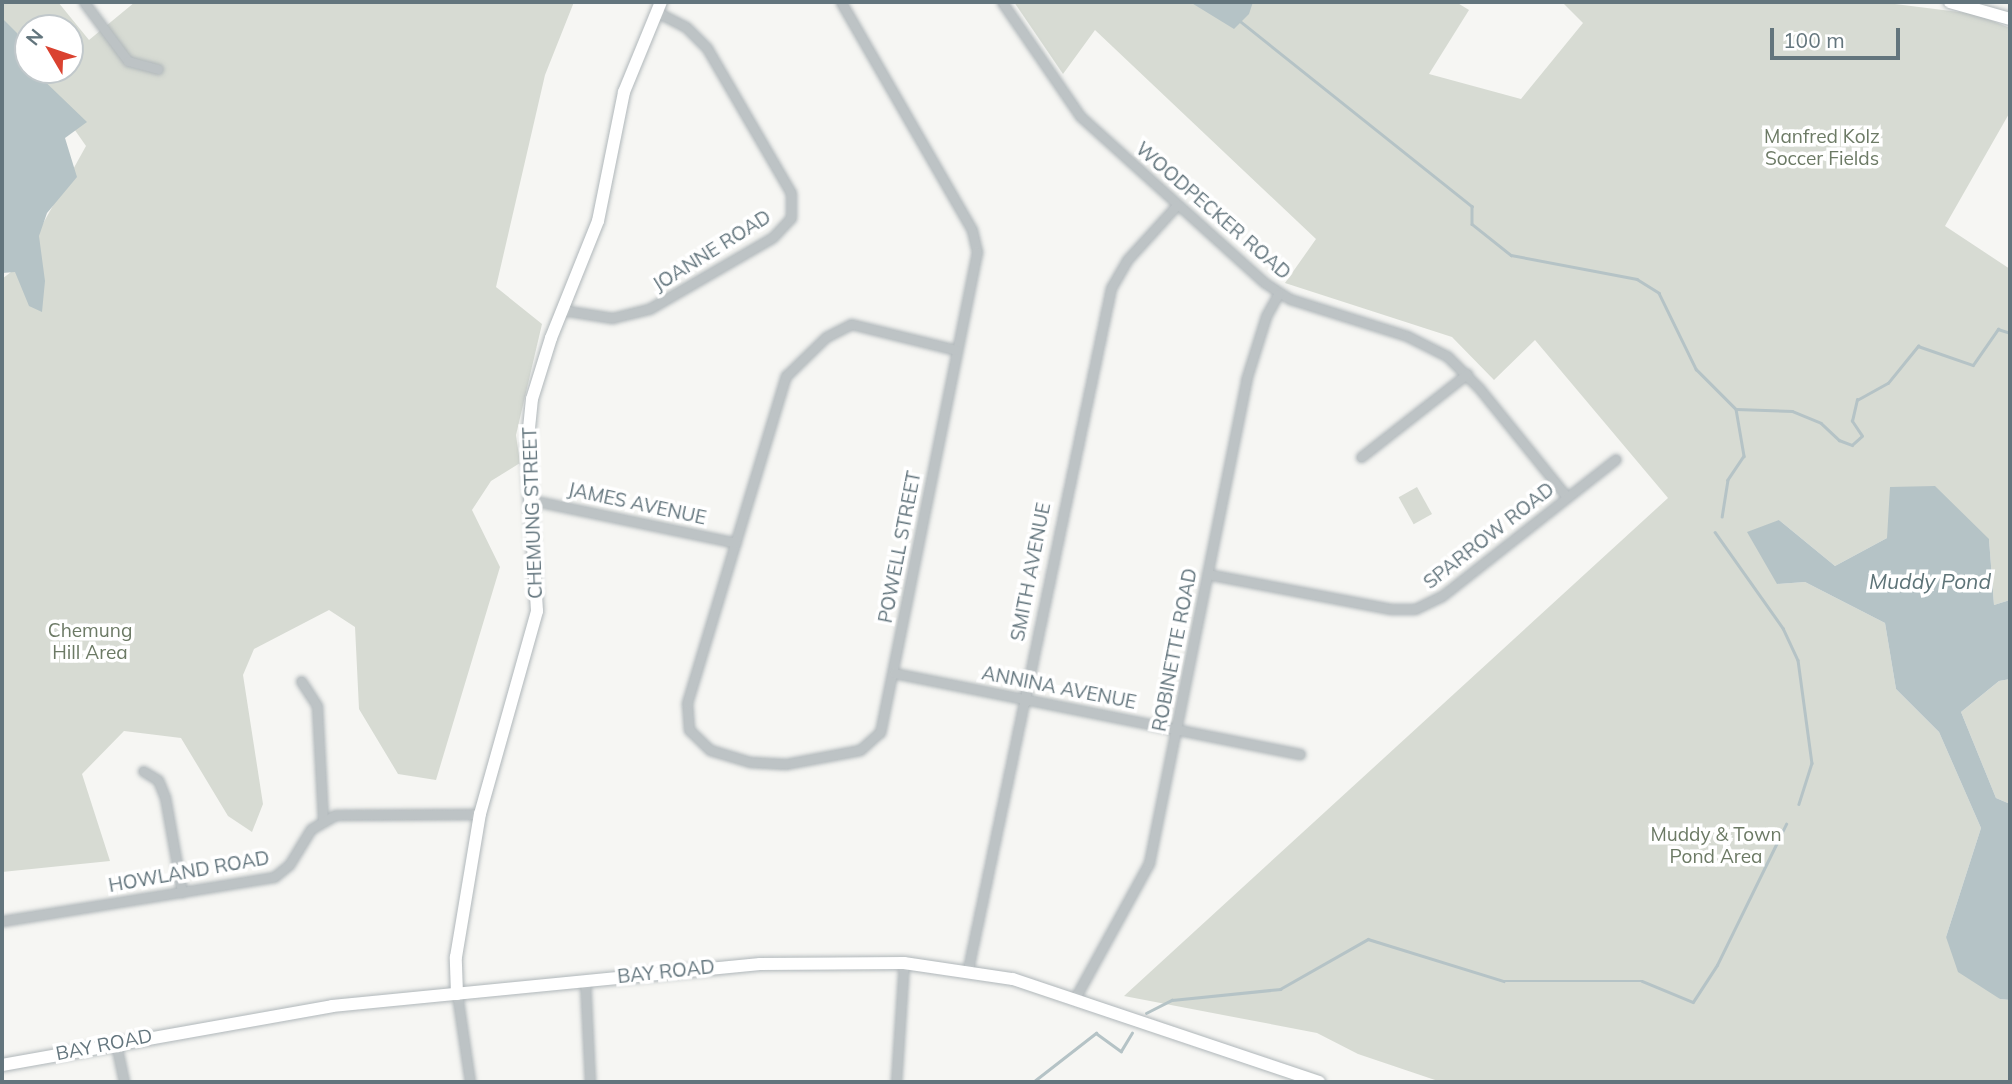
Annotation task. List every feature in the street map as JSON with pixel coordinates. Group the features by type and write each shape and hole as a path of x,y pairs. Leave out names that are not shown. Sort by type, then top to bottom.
{"main road":[{"path":"1950,2 2010,19"},
{"name":"CHEMUNG STREET","path":"457,994 456,957 480,814 535,622 527,448 531,408 562,310 598,221 624,92 659,7"},
{"name":"BAY ROAD","path":"2,1065 284,1013 760,964 904,963 968,969 1074,1000 1319,1082"}],"street":[{"path":"84,2 128,61 158,69"},
{"name":"POWELL STREET","path":"841,2 977,241 894,673 880,732 860,750 772,764 734,758 702,744 689,730 685,713 780,386 826,337 845,325 859,324 956,350"},
{"name":"WOODPECKER ROAD","path":"1002,2 1080,116 1278,294 1421,341 1467,374 1567,497"},
{"name":"JOANNE ROAD","path":"562,310 612,318 649,309 773,237 791,218 791,193 707,48 686,27 659,7"},
{"name":"SMITH AVENUE","path":"968,969 1111,288 1127,260 1177,205"},
{"name":"ROBINETTE ROAD","path":"1074,1000 1144,877 1177,729 1248,370 1266,316 1278,294"},
{"path":"1361,457 1467,374"},
{"name":"SPARROW ROAD","path":"1208,574 1391,609 1415,609 1434,602 1616,459"},
{"name":"JAMES AVENUE","path":"531,500 736,543"},
{"name":"ANNINA AVENUE","path":"894,673 1300,754"},
{"path":"301,681 317,706 323,819 343,814 480,814"},
{"path":"143,771 158,780 165,797 182,892"},
{"name":"HOWLAND ROAD","path":"2,920 280,875 311,829 323,819"},
{"path":"896,1082 904,963"},
{"path":"585,980 590,1082"},
{"path":"457,994 470,1082"},
{"path":"116,1044 124,1082"}],"green space":[{"path":"2,2 58,2 68,14 14,14 14,43 2,25"},
{"name":"Chemung Hill Area","path":"135,2 574,2 545,75 496,287 542,324 516,435 520,463 491,481 472,510 500,567 436,780 398,774 359,709 355,627 329,610 254,649 243,675 263,804 252,832 228,816 181,738 124,731 82,774 110,861 2,872 2,279 20,265 86,146 43,84 84,84 84,34 89,40"},
{"path":"1014,2 1456,2 1469,10 1429,74 1521,99 1583,23 1562,2 1879,2 1975,14 2010,28 2010,112 1945,226 2010,269 2010,600 1994,605 1989,539 1887,538 1835,566 1779,520 1777,584 1805,582 1885,623 1896,689 1939,732 1981,828 1946,937 2000,999 2010,1000 2010,1082 1441,1082 1358,1054 1317,1033 1124,996 1668,498 1535,340 1494,380 1452,337 1285,283 1316,239 1095,30 1063,74"},
{"path":"1417,487 1432,514 1414,524 1399,497"},
{"path":"2010,679 2010,804 1996,798 1961,712 1999,681"}],"water":[{"path":"1190,2 1253,2 1249,14 1234,29"},
{"path":"2,18 14,30 14,84 48,84 87,122 65,138 77,177 47,213 39,236 45,281 42,312 29,306 15,272 2,273"},
{"name":"Muddy Pond","path":"1935,486 1989,539 1994,605 2010,600 2010,679 1999,681 1961,712 1996,798 2010,804 2010,1000 2000,999 1958,972 1946,937 1981,828 1939,732 1896,689 1885,623 1805,582 1777,584 1747,532 1779,520 1835,566 1887,538 1890,487"}],"waterway":[{"path":"1240,21 1472,206 1472,224 1511,255 1637,279 1659,293 1696,369 1736,409 1744,456 1728,480 1722,517"},
{"path":"1736,409 1792,411 1821,423 1839,440 1852,445 1862,436 1852,421 1857,400 1888,383 1918,346 1973,365 1998,329 2010,333"},
{"path":"1715,532 1783,628 1798,660 1812,763 1799,804"},
{"path":"1146,1013 1172,1000 1280,989 1368,939 1504,981 1642,981 1693,1002 1717,965 1786,824"},
{"path":"1033,1082 1096,1033 1121,1051 1132,1033"}],"park label":[{"name":"Manfred Kolz Soccer Fields","path":"1822,148"},
{"name":"Muddy & Town Pond Area","path":"1716,846"}]}
